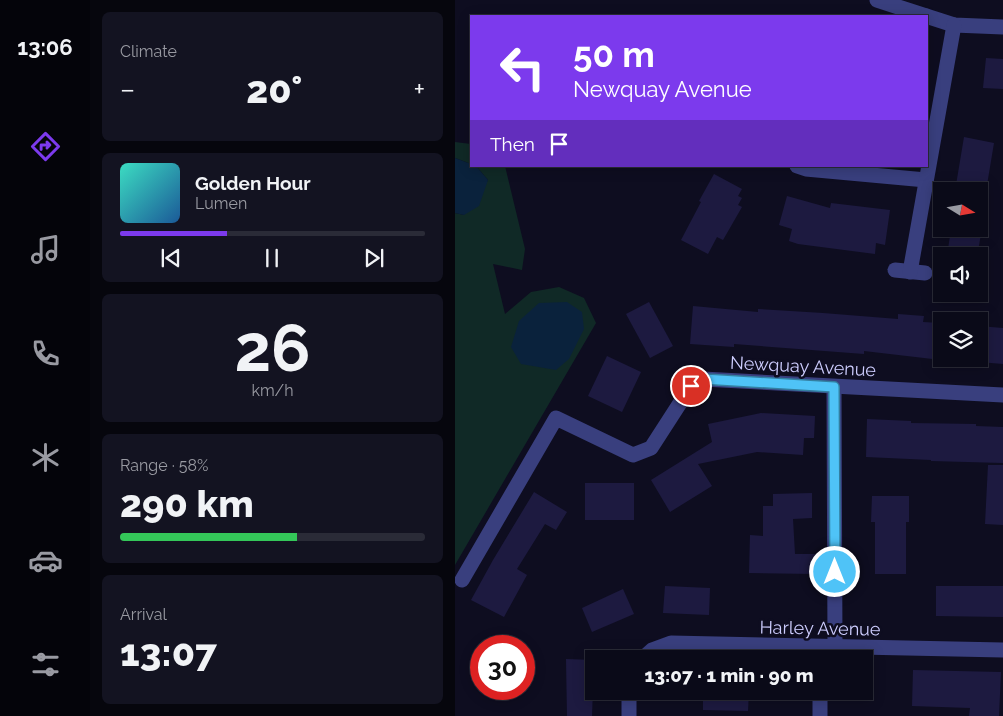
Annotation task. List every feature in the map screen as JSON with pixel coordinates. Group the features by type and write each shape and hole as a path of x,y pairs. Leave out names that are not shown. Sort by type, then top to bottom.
{"street":[{"path":"877,0 923,15"},
{"path":"928,17 954,25 1003,27"},
{"path":"895,270 918,272 926,180 954,25"},
{"path":"800,167 926,180"},
{"name":"Newquay Avenue","path":"461,580 556,418 633,454 651,448 691,386 703,379 1003,395"},
{"path":"826,650 834,387"},
{"name":"Harley Avenue","path":"652,650 671,643 807,650"},
{"name":"Harley Avenue","path":"873,651 1003,650"},
{"path":"629,700 629,716"},
{"path":"820,700 820,716"}],"green space":[{"path":"455,142 470,144 470,164 455,158"},
{"path":"477,167 505,167 525,249 522,270 493,264 505,314 531,292 559,287 584,298 596,323 455,565 455,213 464,215 488,180"}],"water":[{"path":"455,158 470,164 470,167 477,167 488,180 479,206 464,215 455,213"},
{"path":"567,302 582,312 584,329 569,359 556,370 521,364 511,347 519,321 539,303"}],"building":[{"path":"986,58 1003,59 1003,89 983,88"},
{"path":"964,137 994,143 988,182 956,182"},
{"path":"714,174 742,189 738,196 742,198 738,205 742,207 723,240 717,237 708,254 681,240"},
{"path":"787,196 830,208 831,203 890,210 885,245 876,243 875,254 798,244 789,241 792,229 779,225"},
{"path":"950,238 980,238 979,247 948,247"},
{"path":"649,302 673,346 650,358 626,314"},
{"path":"693,306 758,312 758,309 898,319 898,314 924,316 923,322 933,323 933,359 864,351 864,354 734,344 734,347 690,344"},
{"path":"988,327 1003,328 1003,364 988,363"},
{"path":"607,356 641,372 622,412 588,396"},
{"path":"761,413 815,416 814,438 804,438 803,455 757,452 698,464 712,486 670,512 651,480 712,442 708,424"},
{"path":"867,419 1003,427 1003,463 866,457"},
{"path":"988,465 1003,465 1003,525 985,524"},
{"path":"585,483 634,483 634,520 585,520"},
{"path":"534,492 567,512 556,530 545,524 517,569 527,575 504,617 471,600"},
{"path":"812,493 812,518 793,519 795,554 816,554 816,574 749,573 750,535 763,536 763,506 773,506 773,494"},
{"path":"872,496 909,496 909,522 906,522 906,574 875,574 875,522 871,522"},
{"path":"665,586 710,588 709,615 663,613"},
{"path":"936,586 1003,586 1003,617 936,616"},
{"path":"623,589 634,614 592,632 582,608"},
{"path":"566,659 585,660 585,700 593,700 592,716 567,716"},
{"path":"913,670 1001,672 999,716 969,716 970,708 912,706"},
{"path":"703,700 749,700 748,711 703,710"}],"route":[{"path":"691,386 703,379 834,387 835,572"}]}
